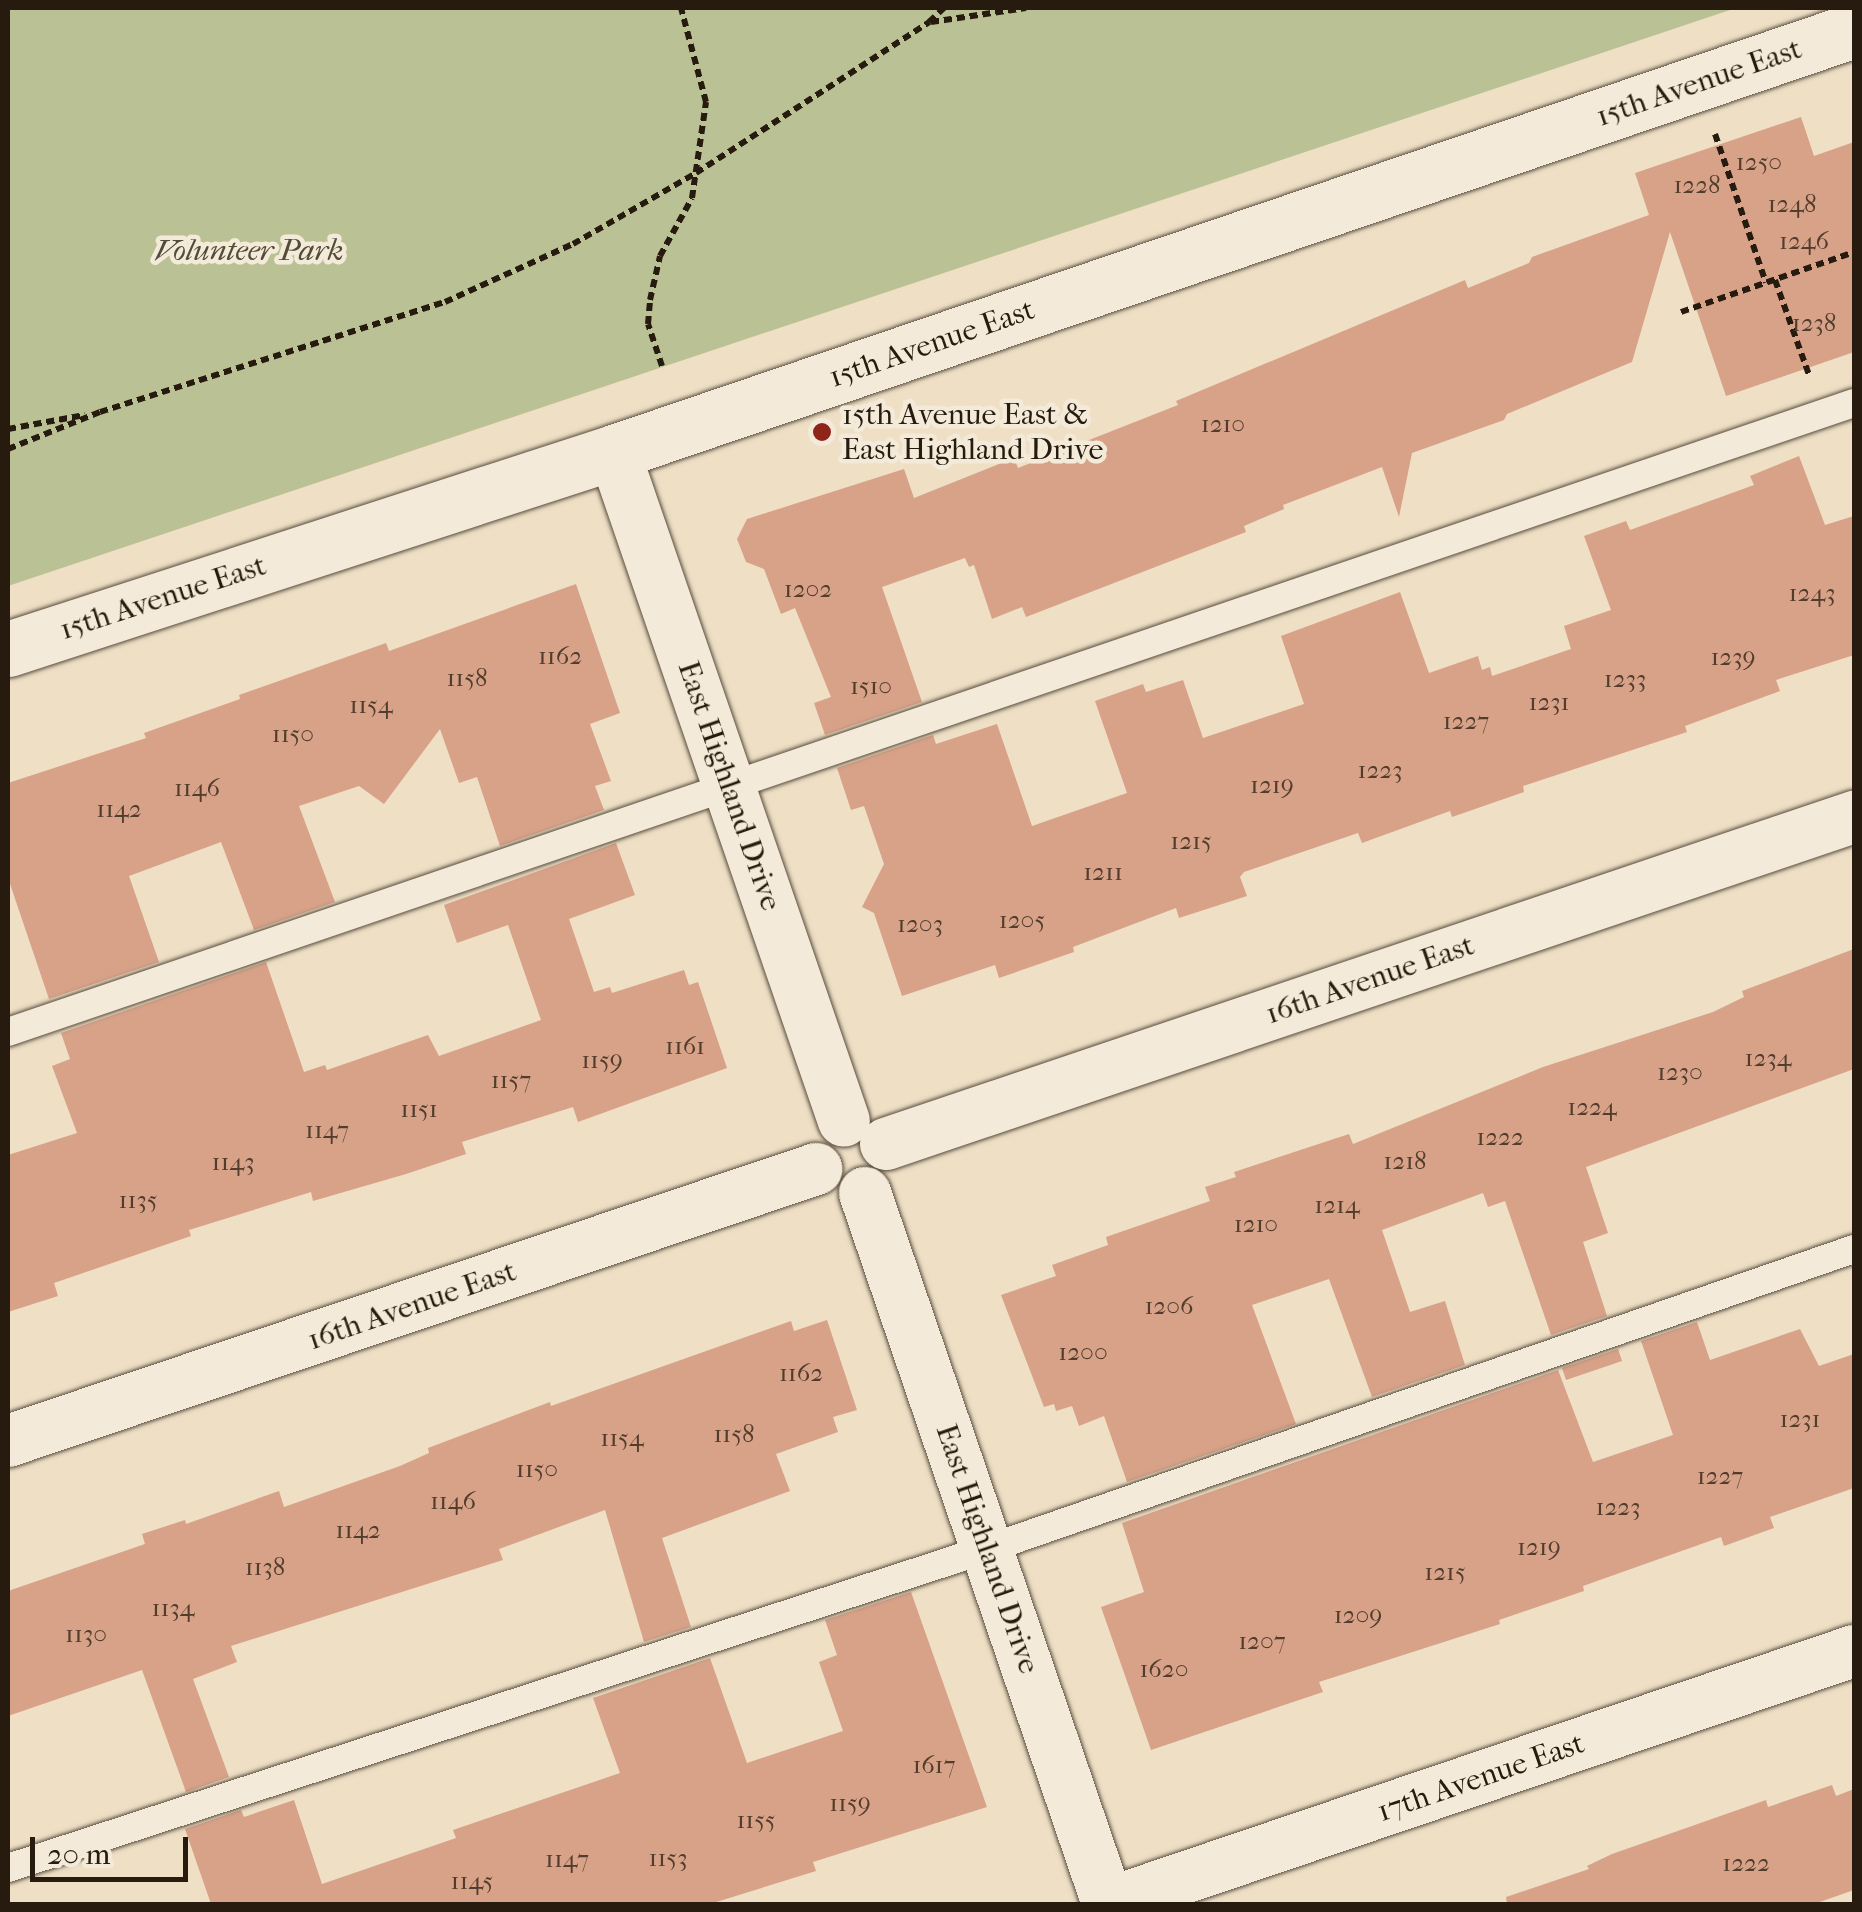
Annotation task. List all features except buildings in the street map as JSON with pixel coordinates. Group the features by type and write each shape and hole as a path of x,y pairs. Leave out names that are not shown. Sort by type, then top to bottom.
{"street":[{"name":"15th Avenue East","path":"8,648 614,452 1854,30"},
{"name":"East Highland Drive","path":"614,452 729,790 865,1132"},
{"name":"16th Avenue East","path":"865,1132 1854,817"},
{"path":"865,1132 887,1172 866,1193 836,1192 816,1169 820,1137 865,1132"},
{"name":"16th Avenue East","path":"8,1441 816,1169"},
{"name":"East Highland Drive","path":"866,1193 1108,1904"},
{"name":"17th Avenue East","path":"1108,1904 1854,1652"}],"lane":[{"path":"8,1032 729,790 1854,403"},
{"path":"8,1868 987,1549 1854,1249"}],"path":[{"path":"662,366 648,324 650,300 660,256 692,198 706,102 681,8"},
{"path":"8,449 100,412 446,302 573,244 696,173 929,22 944,8"},
{"path":"929,22 1026,8"},
{"path":"1715,134 1766,283"},
{"path":"1680,312 1854,252"},
{"path":"1775,280 1797,341"},
{"path":"8,430 100,412"}],"green space":[{"name":"Volunteer Park","path":"8,8 1736,8 8,586"}],"place":[{"name":"15th Avenue East & East Highland Drive","path":"822,432"}]}
